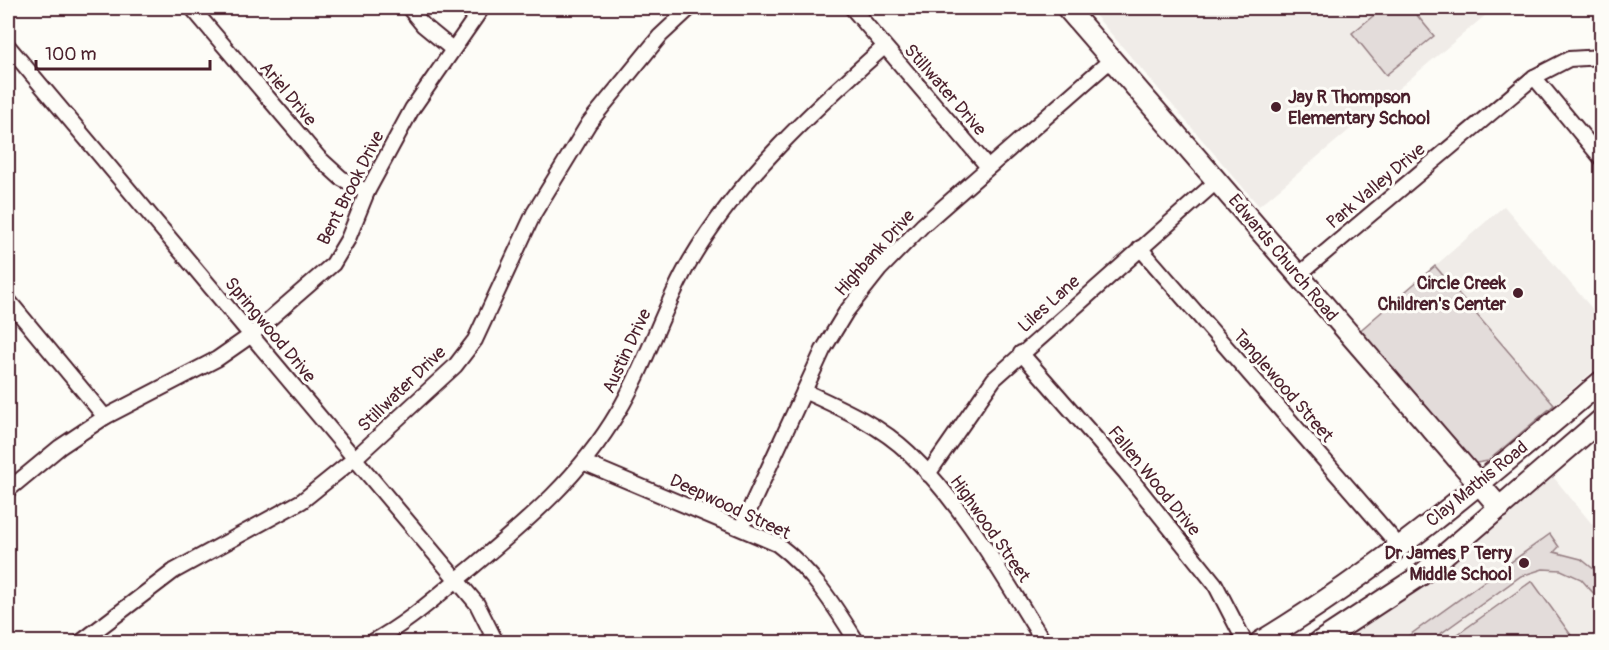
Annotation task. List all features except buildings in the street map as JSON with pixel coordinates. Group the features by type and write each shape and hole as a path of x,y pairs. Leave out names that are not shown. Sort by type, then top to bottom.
{"main road":[{"name":"Edwards Church Road","path":"1067,8 1500,508"},
{"name":"Clay Mathis Road","path":"1260,642 1315,609 1400,547 1480,484 1602,381"},
{"name":"Clay Mathis Road","path":"1319,642 1420,575 1602,419"}],"street":[{"name":"Ariel Drive","path":"192,8 319,158 341,178 367,192"},
{"path":"409,8 423,25 451,48"},
{"name":"Bent Brook Drive","path":"8,490 60,447 105,417 217,359 250,336 333,264 348,239 367,192 412,109 451,48 482,8"},
{"name":"Stillwater Drive","path":"81,642 174,571 302,501 354,459 455,366 475,340 534,213 589,123 660,36 690,8"},
{"name":"Stillwater Drive","path":"852,8 988,167"},
{"name":"Springwood Drive","path":"8,46 477,604 496,642"},
{"name":"Austin Drive","path":"372,642 413,617 533,516 585,463 619,412 690,261 750,176 816,107 884,47"},
{"name":"Park Valley Drive","path":"1297,276 1534,77 1569,59 1602,57"},
{"name":"Highbank Drive","path":"741,528 823,350 846,312 880,269 923,225 1112,59"},
{"path":"1534,77 1602,159"},
{"name":"Liles Lane","path":"928,474 994,379 1217,181"},
{"name":"Tanglewood Street","path":"1140,248 1400,547"},
{"path":"8,300 105,417"},
{"name":"Fallen Wood Drive","path":"1021,353 1126,473 1215,584 1245,642"},
{"name":"Highwood Street","path":"804,391 866,422 908,452 967,520 1044,642"},
{"name":"Deepwood Street","path":"585,463 777,544 799,561 834,605 857,642"}],"shaded area":[{"name":"Jay R Thompson Elementary School","path":"1089,8 1494,8 1259,206"},
{"path":"1383,8 1411,8 1434,36 1386,75 1352,33"},
{"name":"Circle Creek Children's Center","path":"1504,206 1601,319 1601,364 1554,405 1435,266"},
{"path":"1435,266 1554,405 1488,461 1471,464 1357,333"},
{"name":"Dr James P Terry Middle School","path":"1551,474 1601,535 1601,642 1333,642 1410,591 1507,517"},
{"path":"1550,534 1559,547 1554,552 1581,559 1601,575 1601,612 1595,595 1581,579 1561,570 1543,569 1521,576 1429,642 1400,642"},
{"path":"1532,581 1576,642 1447,642"}],"place":[{"name":"Jay R Thompson Elementary School","path":"1276,107"},
{"name":"Circle Creek Children's Center","path":"1518,293"},
{"name":"Dr James P Terry Middle School","path":"1524,563"}]}
